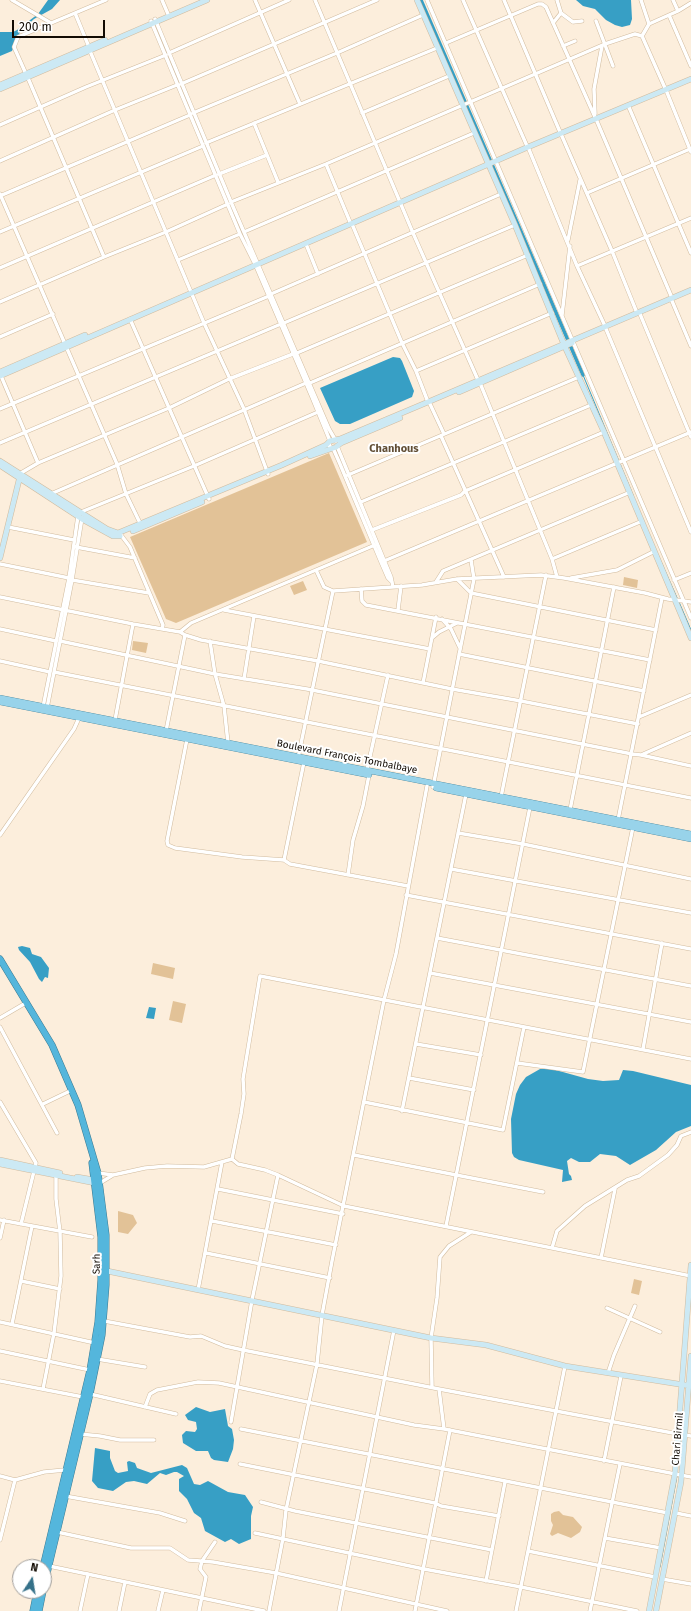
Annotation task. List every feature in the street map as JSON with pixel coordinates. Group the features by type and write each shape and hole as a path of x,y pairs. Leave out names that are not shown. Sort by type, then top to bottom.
{"highway":[{"name":"Sarh","path":"0,958 44,1031 62,1066 80,1111 98,1173 96,1182 101,1258 100,1301 95,1343 90,1370 65,1470 47,1559"},
{"name":"Sarh","path":"0,965 49,1045 83,1124 106,1235 107,1271 104,1321 90,1394 57,1532 48,1559"},
{"path":"33,1611 35,1599"},
{"path":"39,1611 41,1599"}],"main road":[{"name":"Boulevard François Tombalbaye","path":"0,700 115,720 530,807 691,834"},
{"name":"Boulevard François Tombalbaye","path":"45,709 79,718 187,739 298,758 304,762 368,773"},
{"name":"Boulevard François Tombalbaye","path":"431,786 570,810 633,827 691,839"}],"street":[{"path":"12,0 51,23"},
{"path":"104,257 14,47 16,38 106,0"},
{"path":"162,0 168,14"},
{"path":"154,21 200,0"},
{"path":"0,89 154,21 207,0"},
{"path":"255,0 300,104"},
{"path":"0,125 102,80 168,54 289,0"},
{"path":"315,0 386,171 427,262 464,351 479,382 552,559 557,576"},
{"path":"0,162 115,110 179,85 377,0"},
{"path":"417,0 449,76 466,102 492,163 562,316 579,377 604,432 640,522 691,638"},
{"path":"427,0 446,43 466,102 474,133 492,163 501,194 552,313 569,343 623,461 691,618"},
{"path":"463,0 528,147 656,446 662,464 691,532"},
{"path":"504,0 691,437"},
{"path":"557,0 561,13 573,22 582,21"},
{"path":"641,0 649,24"},
{"path":"673,0 678,12"},
{"path":"446,43 511,17 541,2 546,7 596,118 691,346"},
{"path":"642,36 649,24 678,12 691,3"},
{"path":"553,23 561,13"},
{"path":"75,14 140,172 155,202 204,323 244,409 267,472"},
{"path":"142,526 126,494 117,464 78,377 28,256 0,195 337,53 423,15"},
{"path":"669,15 691,66"},
{"path":"154,21 179,85 332,441"},
{"path":"596,21 603,45 613,66"},
{"path":"0,302 166,232 278,182 326,164 466,102 603,45 635,34 642,36"},
{"path":"587,193 653,164 690,151 642,36"},
{"path":"563,46 575,41"},
{"path":"596,118 594,89 603,45"},
{"path":"0,232 254,123 437,48"},
{"path":"362,113 449,76"},
{"path":"66,345 130,319 691,78"},
{"path":"0,86 18,80"},
{"path":"596,118 665,89"},
{"path":"628,105 691,254"},
{"path":"254,123 278,182"},
{"path":"178,260 474,133"},
{"path":"0,268 218,174 267,155"},
{"path":"326,164 337,193 378,283 389,313 416,371 454,464 504,577"},
{"path":"568,241 574,202 580,179"},
{"path":"0,409 143,350 501,194"},
{"path":"578,266 691,218"},
{"path":"257,264 306,244 351,223"},
{"path":"0,444 515,225"},
{"path":"306,244 318,274"},
{"path":"562,316 570,245"},
{"path":"0,558 20,475 38,463 169,408 229,379 295,354 528,255"},
{"path":"53,493 244,409 540,284"},
{"path":"672,300 691,290"},
{"path":"38,463 0,375 66,345 192,292"},
{"path":"0,465 53,493 113,536 121,536 267,472 332,441 429,403 638,313 691,293"},
{"path":"416,371 552,313"},
{"path":"0,337 52,314"},
{"path":"130,319 208,498"},
{"path":"348,475 579,377"},
{"path":"308,383 318,412 332,441"},
{"path":"267,472 326,449 335,448 342,443 429,403"},
{"path":"361,502 504,443 591,405"},
{"path":"71,579 74,540 82,514 318,412"},
{"path":"372,530 461,495 466,491 604,432"},
{"path":"383,562 690,432"},
{"path":"332,441 338,442 335,448 393,587"},
{"path":"332,441 329,446 335,448 361,502 376,545"},
{"path":"0,461 82,514 118,534 142,526"},
{"path":"436,582 443,571 628,493"},
{"path":"45,709 71,579 82,514"},
{"path":"552,559 640,522"},
{"path":"8,527 74,540"},
{"path":"121,536 127,540 135,558 164,625 162,629"},
{"path":"180,632 191,623 376,545"},
{"path":"76,546 135,558"},
{"path":"568,578 617,570 653,552"},
{"path":"269,1611 283,1538 286,1510 317,1364 322,1315 384,1000 396,954 408,886 441,748 474,579 471,560"},
{"path":"0,564 71,579 149,592"},
{"path":"316,570 324,587 333,591 393,587 457,579 557,576 662,598 691,602"},
{"path":"674,580 691,573"},
{"path":"501,797 546,576"},
{"path":"457,579 471,593 656,630"},
{"path":"398,610 401,586"},
{"path":"570,810 588,714 596,681 606,621 614,587"},
{"path":"361,588 362,600 365,604 650,660"},
{"path":"298,758 333,591"},
{"path":"0,597 180,632 185,635 210,641 318,661 452,689 521,700 638,724"},
{"path":"618,822 662,598"},
{"path":"223,610 430,649"},
{"path":"244,679 254,616"},
{"path":"423,683 436,618"},
{"path":"442,619 448,626 460,648"},
{"path":"431,641 439,632 458,622"},
{"path":"115,720 133,624"},
{"path":"0,629 127,654 215,674 312,690 514,732 641,755 691,766"},
{"path":"166,731 185,635"},
{"path":"210,641 215,674 224,706 228,743"},
{"path":"459,654 644,691"},
{"path":"0,661 691,798"},
{"path":"348,875 353,840 363,806 375,736 388,675"},
{"path":"639,717 691,694"},
{"path":"0,835 74,729 79,718"},
{"path":"641,755 691,733"},
{"path":"187,739 167,840 168,845 175,848 242,857 284,860 290,864 408,886"},
{"path":"284,860 304,762"},
{"path":"402,1111 466,794"},
{"path":"446,1226 530,807"},
{"path":"517,1063 583,1072 591,1040 633,827"},
{"path":"458,833 523,844 691,878"},
{"path":"451,869 691,913"},
{"path":"406,895 509,913 691,949"},
{"path":"437,938 691,986"},
{"path":"643,1049 662,944"},
{"path":"430,973 691,1022"},
{"path":"232,1159 241,1114 244,1094 243,1079 260,976 691,1059"},
{"path":"0,1018 24,1004"},
{"path":"0,1027 58,1133"},
{"path":"364,1102 402,1111 503,1130 524,1027"},
{"path":"416,1044 481,1055"},
{"path":"409,1078 474,1090"},
{"path":"43,1104 70,1091"},
{"path":"0,1102 35,1160 35,1169 21,1224"},
{"path":"552,1248 559,1229 585,1206 627,1180 639,1176 668,1155 677,1144 681,1136 691,1132"},
{"path":"354,1155 543,1192"},
{"path":"0,1164 35,1169 56,1176 96,1182 113,1175 145,1168 167,1166 204,1167 232,1159"},
{"path":"232,1159 238,1164 265,1170 278,1175 344,1206 691,1276"},
{"path":"0,1160 96,1182"},
{"path":"198,1290 222,1162"},
{"path":"98,1173 113,1175"},
{"path":"231,1422 252,1300 278,1175"},
{"path":"43,1389 54,1333 60,1289 62,1256 56,1199 56,1176"},
{"path":"218,1189 343,1214"},
{"path":"601,1258 614,1189"},
{"path":"0,1238 2,1220 92,1237"},
{"path":"212,1221 336,1245"},
{"path":"12,1324 32,1226"},
{"path":"432,1387 431,1338 437,1298 440,1257 449,1246 471,1232"},
{"path":"206,1253 330,1278"},
{"name":"Chari Birmil","path":"649,1611 675,1473 691,1265"},
{"path":"107,1271 431,1338 486,1345 565,1366 682,1386 690,1386"},
{"path":"21,1281 60,1289"},
{"path":"608,1373 635,1306"},
{"path":"607,1308 660,1332"},
{"path":"104,1321 190,1338 201,1336 225,1346 243,1350 556,1412 678,1434"},
{"path":"0,1322 95,1343"},
{"path":"339,1611 386,1379 394,1330"},
{"path":"0,1351 90,1370"},
{"name":"Chari Birmil","path":"656,1611 676,1513 682,1475 684,1435 690,1386 691,1356"},
{"path":"97,1359 145,1366"},
{"path":"516,1611 565,1366"},
{"path":"604,1461 621,1376"},
{"path":"0,1381 83,1398"},
{"path":"145,1407 150,1394 161,1389 204,1382 219,1383 377,1418 450,1430 691,1477"},
{"path":"439,1389 444,1429"},
{"path":"682,1393 689,1394"},
{"path":"90,1394 176,1414"},
{"path":"241,1429 370,1454 442,1470 668,1513"},
{"path":"415,1611 450,1430"},
{"path":"80,1434 120,1440 154,1440"},
{"path":"684,1435 691,1436"},
{"path":"240,1464 363,1490 435,1503 441,1506 499,1516"},
{"path":"590,1611 611,1502 620,1464"},
{"path":"0,1476 15,1480 44,1472 65,1470"},
{"path":"0,1540 15,1480"},
{"path":"486,1581 505,1482"},
{"path":"65,1496 166,1514 185,1521"},
{"path":"261,1502 286,1510 492,1550"},
{"path":"676,1513 691,1516"},
{"path":"0,1514 6,1515"},
{"path":"57,1532 131,1548 170,1548 188,1560 202,1561 276,1574 447,1611"},
{"path":"255,1533 350,1554 486,1581 521,1586 637,1611"},
{"path":"605,1538 661,1548"},
{"path":"198,1611 206,1577 200,1569 202,1561 215,1542"},
{"path":"528,1552 655,1577"},
{"path":"52,1567 264,1611"},
{"path":"80,1611 88,1574"},
{"path":"662,1579 691,1584"},
{"path":"119,1611 124,1582"},
{"path":"158,1611 163,1590"}],"shaded area":[{"path":"329,453 367,542 176,623 166,619 130,537"},
{"path":"624,577 638,580 637,588 623,585"},
{"path":"303,581 307,590 294,595 290,586"},
{"path":"133,641 148,643 146,653 132,650"},
{"path":"153,963 175,968 173,979 151,974"},
{"path":"173,1001 186,1004 182,1023 169,1020"},
{"path":"118,1211 133,1215 137,1223 128,1234 118,1232"},
{"path":"634,1279 642,1281 639,1295 631,1293"},
{"path":"559,1511 563,1515 573,1517 582,1527 580,1532 571,1538 558,1533 552,1536 550,1534 553,1525 551,1521 551,1514"}],"water":[{"path":"48,0 60,0 52,9 34,19 20,32 12,51 0,56 0,32 13,32 17,30 38,14"},
{"path":"576,0 631,0 632,19 630,25 622,27 615,25 606,20 595,9 583,6"},
{"path":"393,357 400,358 402,361 414,391 412,397 350,424 340,424 335,421 320,388"},
{"path":"22,946 30,948 32,954 41,957 49,968 48,978 45,977 42,982 39,979 30,962 19,950 18,947"},
{"path":"149,1007 156,1008 154,1019 146,1018"},
{"path":"540,1069 552,1069 588,1079 603,1081 619,1080 623,1070 633,1071 691,1085 691,1126 676,1132 656,1150 630,1165 616,1156 600,1154 590,1162 579,1162 571,1158 567,1161 569,1174 572,1180 562,1182 563,1170 519,1160 514,1157 512,1153 511,1119 516,1094 526,1077"},
{"path":"196,1407 210,1412 225,1409 228,1426 232,1429 234,1440 233,1449 228,1462 214,1460 211,1458 208,1451 196,1451 183,1443 182,1435 186,1431 195,1432 197,1429 196,1422 188,1420 185,1415"},
{"path":"95,1448 110,1451 110,1458 115,1471 118,1473 128,1471 127,1462 129,1461 135,1463 137,1468 151,1473 182,1465 187,1468 194,1484 200,1485 208,1481 228,1492 245,1495 253,1507 251,1516 251,1539 239,1544 231,1539 225,1542 205,1531 201,1518 194,1513 187,1499 179,1491 179,1479 184,1476 177,1472 166,1475 160,1473 147,1484 134,1481 126,1482 113,1491 98,1488 92,1481"}],"waterway":[{"path":"421,0 583,375"},
{"path":"583,375 633,495"},
{"path":"659,557 678,600"},
{"path":"679,602 691,630"},
{"path":"679,1457 681,1432"},
{"path":"660,1567 677,1476"}],"district":[{"name":"Chanhous","path":"394,449"}]}
